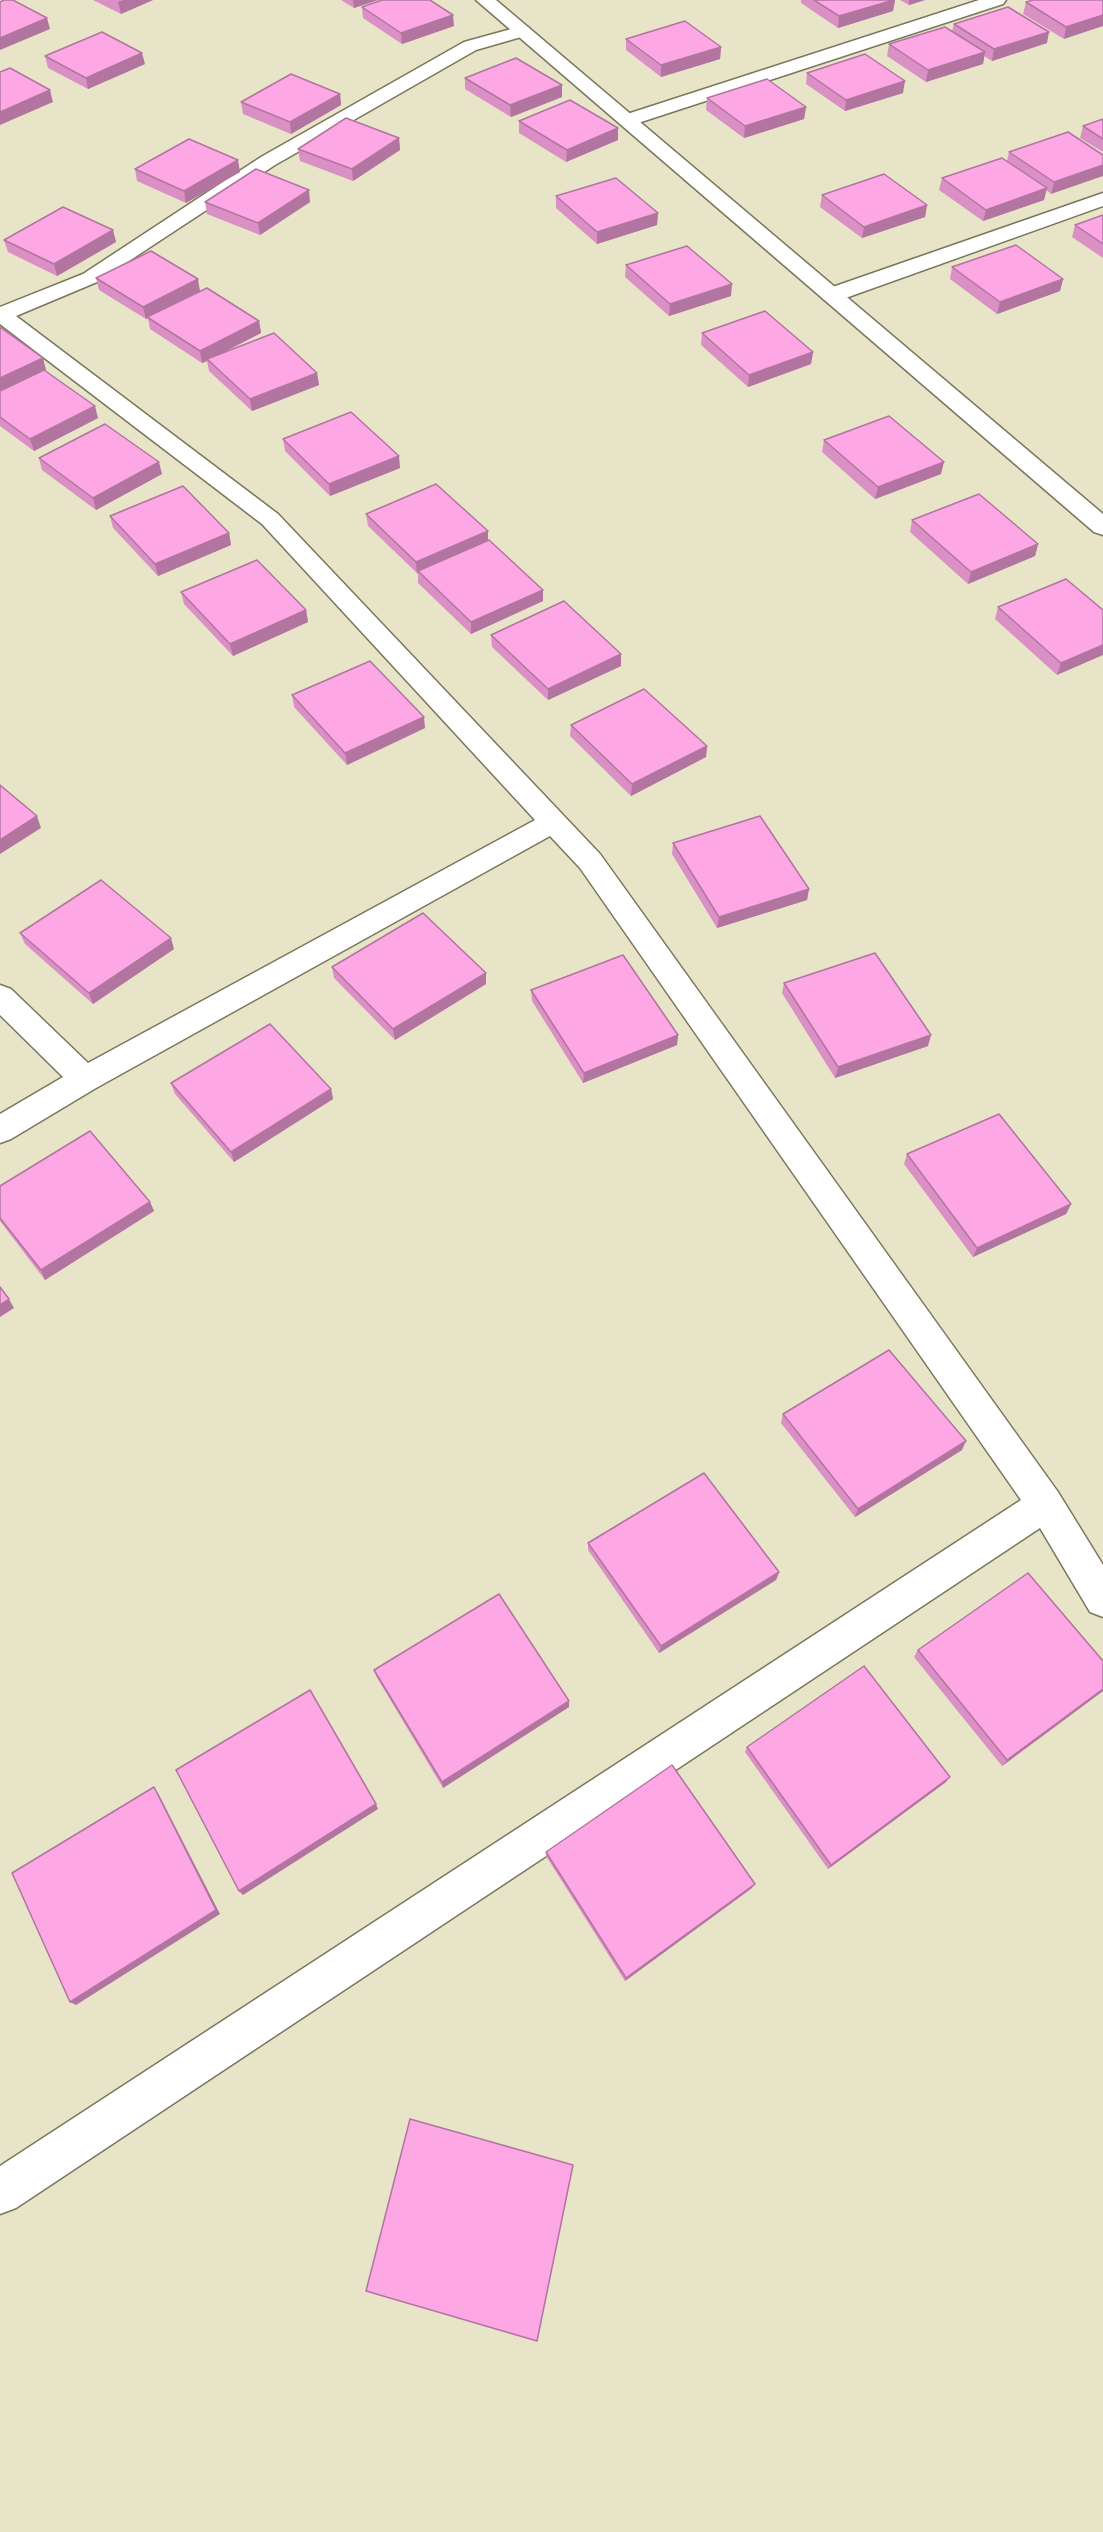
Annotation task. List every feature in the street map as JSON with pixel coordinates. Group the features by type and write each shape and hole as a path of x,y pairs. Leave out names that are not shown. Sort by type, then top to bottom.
{"street":[{"path":"485,0 1103,527"},
{"path":"628,120 997,0"},
{"path":"0,315 90,278 268,161 470,46 522,31"},
{"path":"832,295 1103,199"},
{"path":"0,315 270,519 590,861 1045,1504 1103,1599"},
{"path":"0,1130 84,1079 553,822"},
{"path":"0,997 84,1079"},
{"path":"0,2192 1045,1504"}],"building":[{"path":"13,0 47,18 0,38 0,2"},
{"path":"382,0 430,0 453,15 401,33 362,7"},
{"path":"814,0 894,0 839,16"},
{"path":"1033,0 1103,0 1103,15 1066,27 1026,2"},
{"path":"1008,7 1049,32 994,49 954,24"},
{"path":"685,21 721,47 661,65 626,39"},
{"path":"945,27 985,52 928,70 889,44"},
{"path":"102,32 142,53 86,78 45,56"},
{"path":"865,54 905,81 846,100 807,73"},
{"path":"516,58 562,85 510,105 465,78"},
{"path":"10,68 50,90 0,112 0,72"},
{"path":"291,74 340,94 290,122 241,102"},
{"path":"767,79 806,107 745,126 707,98"},
{"path":"570,100 618,128 567,150 519,121"},
{"path":"346,118 399,138 352,169 298,149"},
{"path":"1103,119 1103,139 1083,126"},
{"path":"1068,132 1103,155 1103,165 1054,182 1009,152"},
{"path":"189,139 238,160 184,191 135,169"},
{"path":"1002,158 1047,188 986,210 942,178"},
{"path":"256,169 309,190 258,223 205,202"},
{"path":"884,174 927,205 864,227 822,195"},
{"path":"616,178 658,213 597,232 556,196"},
{"path":"63,207 113,230 54,264 4,240"},
{"path":"1103,215 1103,244 1075,225"},
{"path":"1016,245 1063,279 1000,302 952,267"},
{"path":"687,246 732,284 670,304 626,265"},
{"path":"151,251 198,279 143,307 96,278"},
{"path":"207,288 259,321 200,351 147,317"},
{"path":"765,311 813,352 749,375 702,333"},
{"path":"0,327 43,358 0,378"},
{"path":"274,333 317,373 250,399 207,359"},
{"path":"44,370 95,406 30,439 0,417 0,391"},
{"path":"351,412 399,456 329,484 283,439"},
{"path":"889,416 944,462 878,487 824,440"},
{"path":"105,424 159,462 93,498 39,458"},
{"path":"436,484 488,531 416,562 366,514"},
{"path":"183,486 229,533 155,564 110,516"},
{"path":"979,494 1038,544 971,572 912,520"},
{"path":"489,540 543,590 471,622 418,571"},
{"path":"257,560 306,610 230,644 181,592"},
{"path":"1066,579 1103,610 1103,645 1061,663 998,607"},
{"path":"564,601 621,654 548,689 491,635"},
{"path":"370,661 424,717 345,753 292,695"},
{"path":"644,689 707,746 632,784 571,725"},
{"path":"0,785 37,816 0,840"},
{"path":"760,816 809,889 719,917 673,843"},
{"path":"101,880 171,938 89,993 20,933"},
{"path":"423,913 486,973 393,1029 332,967"},
{"path":"875,953 931,1035 838,1067 784,983"},
{"path":"623,955 678,1035 584,1073 531,990"},
{"path":"270,1024 331,1089 231,1152 171,1083"},
{"path":"999,1114 1071,1204 977,1248 907,1154"},
{"path":"90,1131 150,1202 41,1270 0,1218 0,1186"},
{"path":"0,1287 9,1299 0,1305"},
{"path":"889,1350 966,1441 858,1509 783,1414"},
{"path":"704,1473 779,1572 661,1646 588,1543"},
{"path":"1028,1573 1103,1661 1103,1689 1007,1760 918,1650"},
{"path":"499,1594 569,1701 442,1782 374,1670"},
{"path":"864,1666 950,1777 831,1865 747,1747"},
{"path":"310,1690 376,1804 239,1891 176,1770"},
{"path":"672,1765 755,1884 626,1978 546,1852"},
{"path":"154,1787 216,1910 70,2002 12,1873"},
{"path":"410,2119 573,2165 537,2341 366,2291"}]}
